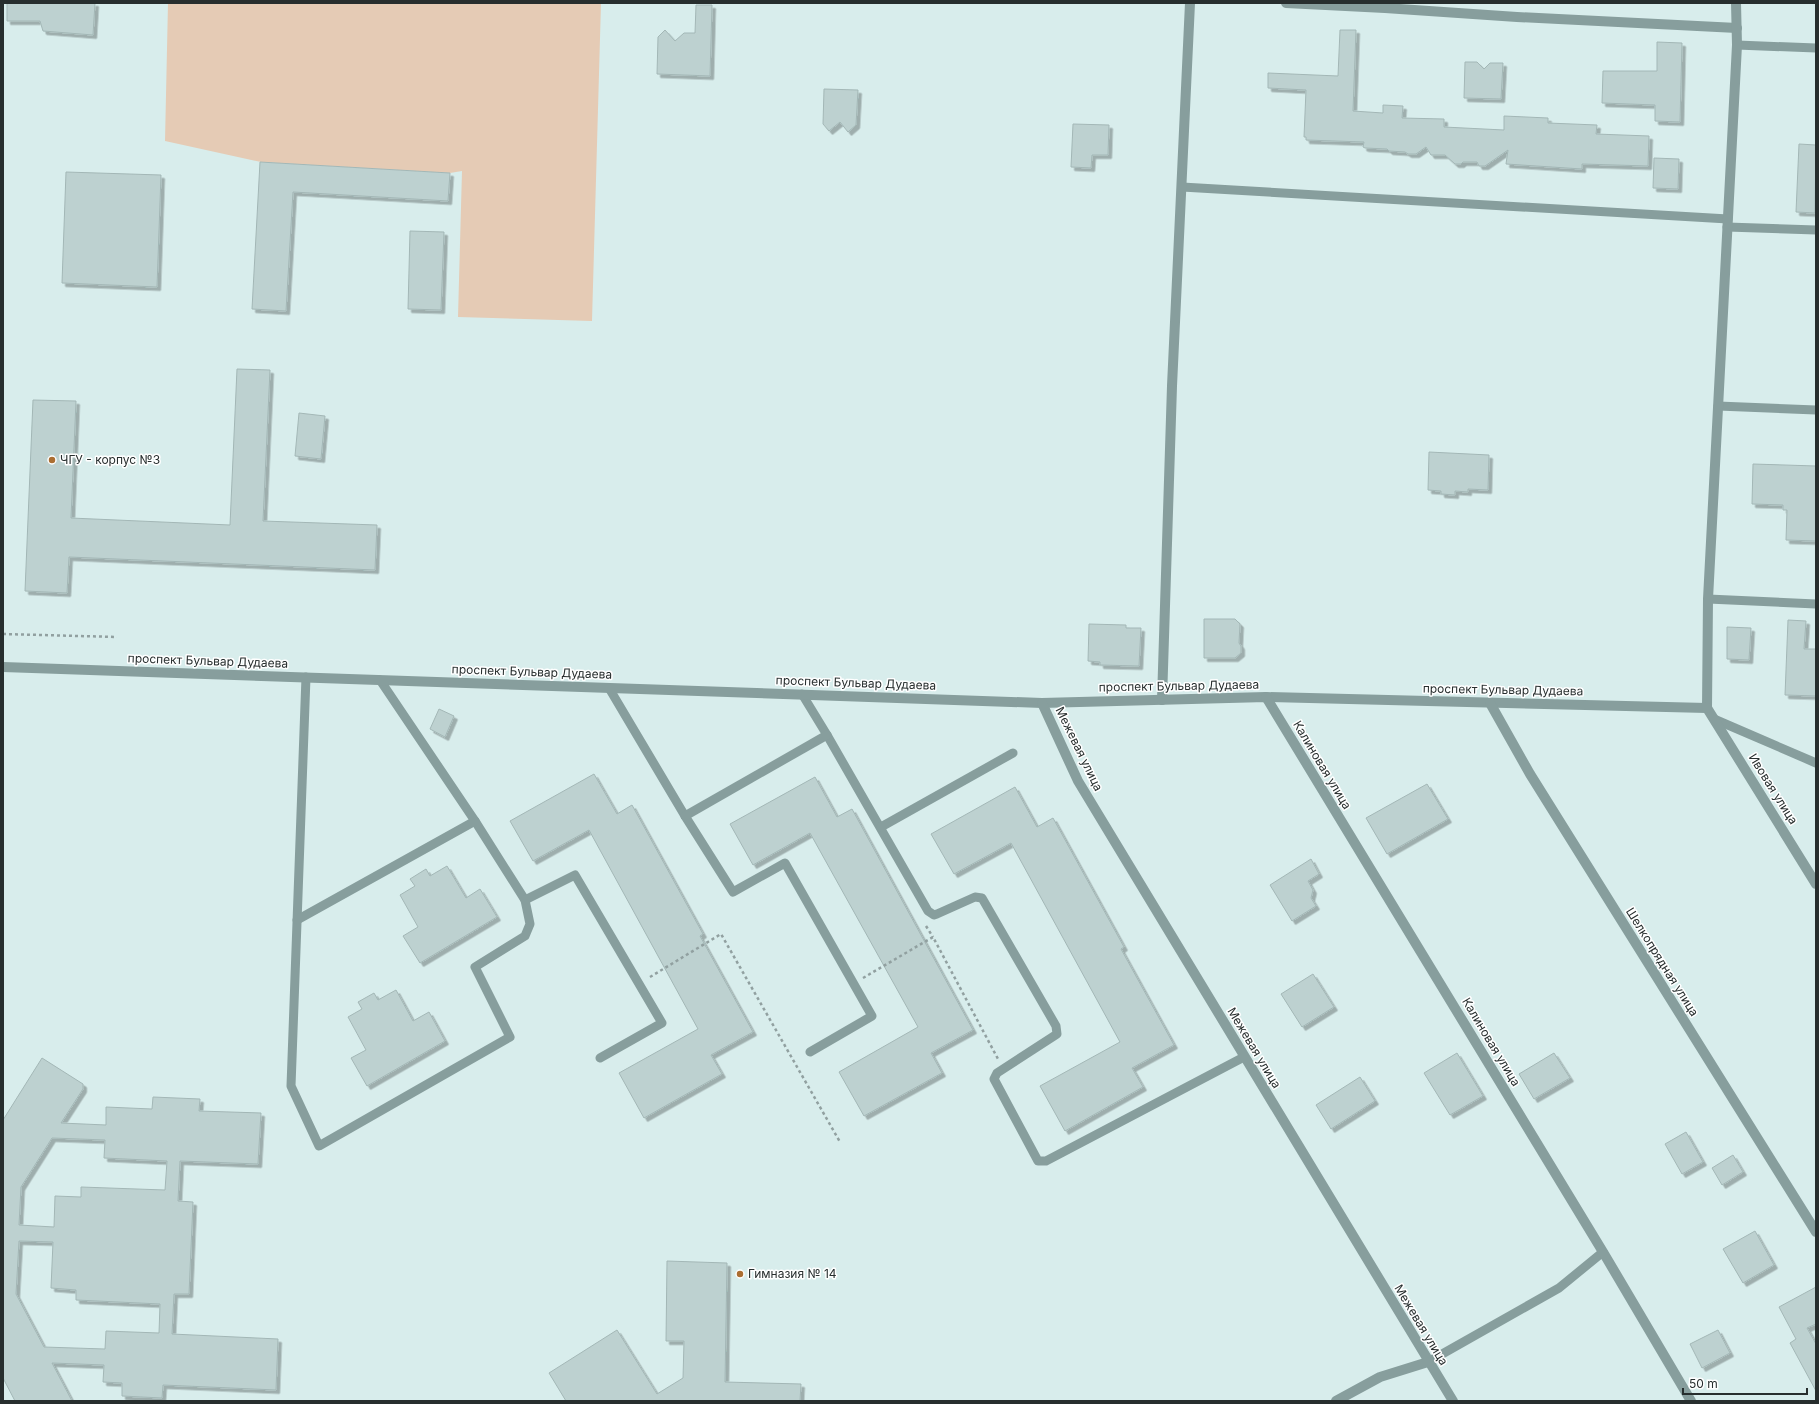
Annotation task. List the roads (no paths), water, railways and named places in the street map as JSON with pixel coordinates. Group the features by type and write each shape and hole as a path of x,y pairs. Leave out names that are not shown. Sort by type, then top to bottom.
{"street":[{"path":"1162,700 1172,386 1190,3"},
{"path":"1286,3 1737,28"},
{"path":"1708,708 1708,599 1737,45 1736,3"},
{"name":"проспект Бульвар Дудаева","path":"3,667 1042,703 1266,697 1708,708"},
{"name":"Калиновая улица","path":"1266,697 1603,1252 1691,1401"},
{"name":"Межевая улица","path":"1042,703 1078,781 1428,1362 1453,1401"},
{"name":"Шелкопрядная улица","path":"1490,703 1534,781 1816,1232"},
{"name":"Ивовая улица","path":"1708,708 1816,884"},
{"path":"1336,1401 1380,1377 1428,1362"}],"lane":[{"path":"1737,45 1816,48"},
{"path":"1182,187 1816,230"},
{"path":"1718,406 1816,410"},
{"path":"1708,599 1816,604"},
{"path":"306,677 291,1086 319,1146 510,1037 476,967 525,936 530,924 526,900 380,680"},
{"path":"609,688 685,816 733,892 785,863 872,1016 810,1052"},
{"path":"802,694 881,827 930,914 937,914 976,897 985,900 1056,1026 1057,1034 994,1075 994,1082 1036,1158 1042,1162 1244,1057"},
{"path":"1714,719 1816,763"},
{"path":"685,816 827,735"},
{"path":"881,827 1013,753"},
{"path":"297,920 475,821"},
{"path":"526,900 575,875 662,1023 600,1058"},
{"path":"1428,1362 1559,1288 1603,1252"}],"place":[{"name":"ЧГУ - корпус №3","path":"52,460"},
{"name":"Гимназия № 14","path":"740,1274"}]}
